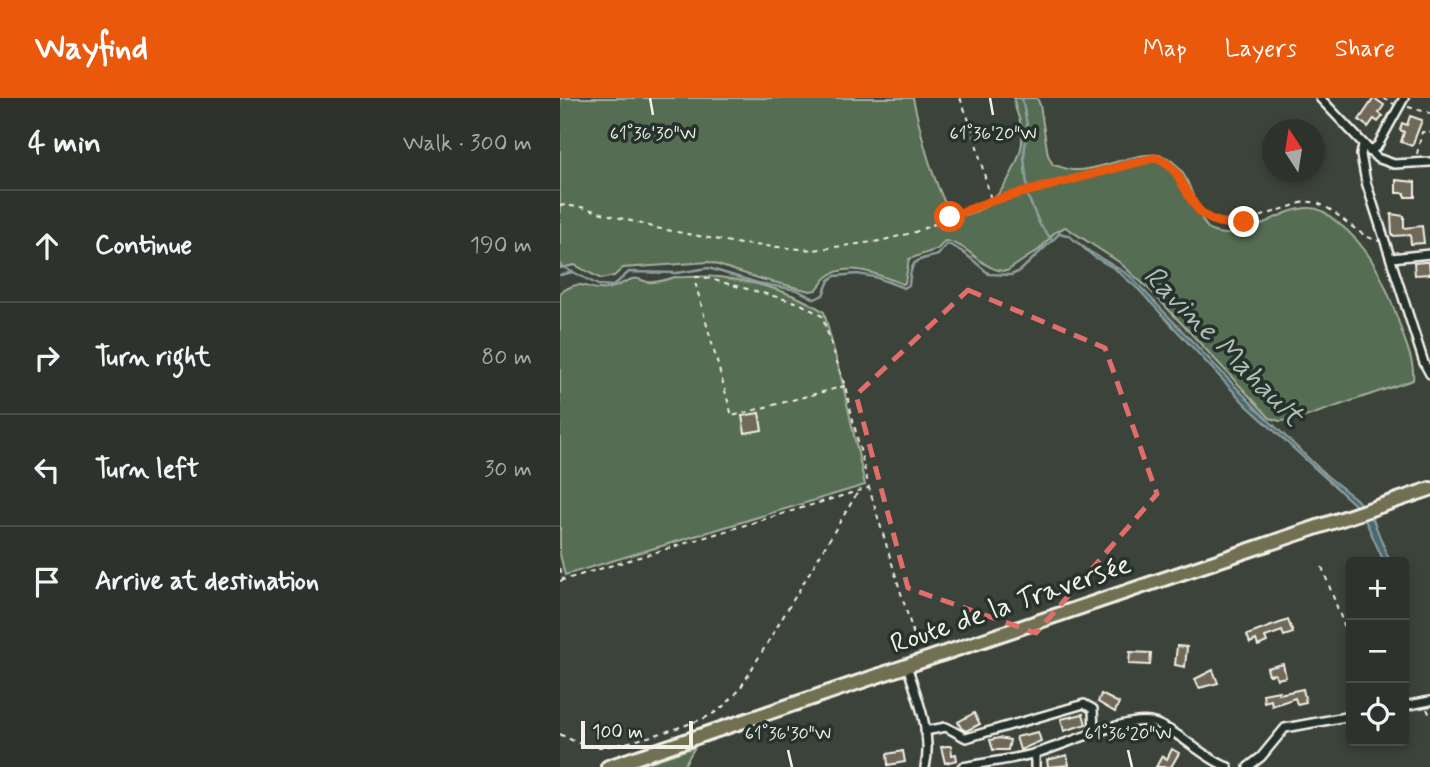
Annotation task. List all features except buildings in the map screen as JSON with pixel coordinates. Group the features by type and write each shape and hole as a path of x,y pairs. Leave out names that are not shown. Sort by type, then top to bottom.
{"main road":[{"name":"Route de la Traversée","path":"608,767 1430,489"}],"street":[{"path":"1320,98 1363,145 1384,162 1430,162"},
{"path":"1370,152 1378,145 1401,103"},
{"path":"1363,145 1361,155 1366,182 1424,363 1430,374"},
{"path":"1391,258 1430,254"},
{"path":"907,666 925,731 925,767"},
{"path":"1409,705 1430,701"},
{"path":"925,731 946,727 966,738 1084,704 1093,709 1094,734"},
{"path":"1248,767 1261,757 1285,728 1346,717"},
{"path":"962,767 1035,753 1131,722 1154,722 1228,767"},
{"path":"1035,753 1035,767"}],"path":[{"path":"960,98 972,128 991,201"},
{"path":"1382,98 1430,113"},
{"path":"1415,131 1430,132"},
{"path":"1417,155 1422,132"},
{"path":"560,205 582,207 656,228 741,244 801,251 831,249 915,232 991,201 1154,158 1169,164 1194,204 1214,222 1244,222 1313,201 1324,205 1361,235 1387,243"},
{"path":"845,386 732,416 695,282 696,277 747,287 799,303 817,313 825,322 845,386 869,488 915,639 938,656"},
{"path":"560,568 561,580 869,488"},
{"path":"560,734 580,744 598,748 633,741 703,718 719,710 741,687 859,489"},
{"path":"1322,567 1346,632"}],"highlighted area":[{"path":"968,290 1105,348 1157,494 1036,633 908,588 856,395"}],"green space":[{"path":"560,98 913,98 937,185 950,213 958,216 986,206 1002,189 1021,150 1021,126 1014,98 1037,98 1048,155 1053,165 1071,170 1085,170 1146,155 1167,158 1177,165 1184,175 1202,220 1214,232 1238,233 1298,209 1314,208 1328,214 1360,244 1377,270 1410,354 1413,380 1296,420 1280,421 1270,418 1152,292 1119,262 1065,227 1054,233 1040,249 1007,271 990,267 961,247 945,241 938,249 909,259 903,284 865,271 845,270 827,277 816,290 810,291 709,262 623,268 614,276 601,279 575,265 560,268"},
{"path":"714,276 760,285 800,298 824,312 865,485 565,575 560,554 560,293 574,285 606,289 634,279 651,282 675,277"},
{"path":"695,747 683,767 635,767"}],"water":[{"path":"1067,234 1129,275 1258,410 1327,476 1356,499 1372,517 1388,557 1382,557 1367,524 1354,504 1246,405 1139,290 1115,269 1094,257"}],"waterway":[{"path":"1022,98 1027,125 1024,157 1027,186"},
{"path":"1028,197 1040,225 1052,240"},
{"name":"Ravine Mahault","path":"560,275 573,272 598,285 613,286 629,272 677,273 708,268 758,283 797,290 815,299 823,295 829,280 835,276 857,274 875,277 904,288 909,285 913,265 924,258 938,255 946,245 961,251 989,274 1011,275 1020,271 1060,233 1069,236"},
{"path":"560,265 572,272"}],"route":[{"path":"950,217 991,201 1154,158 1169,164 1194,204 1209,220 1222,224 1244,222"}]}
